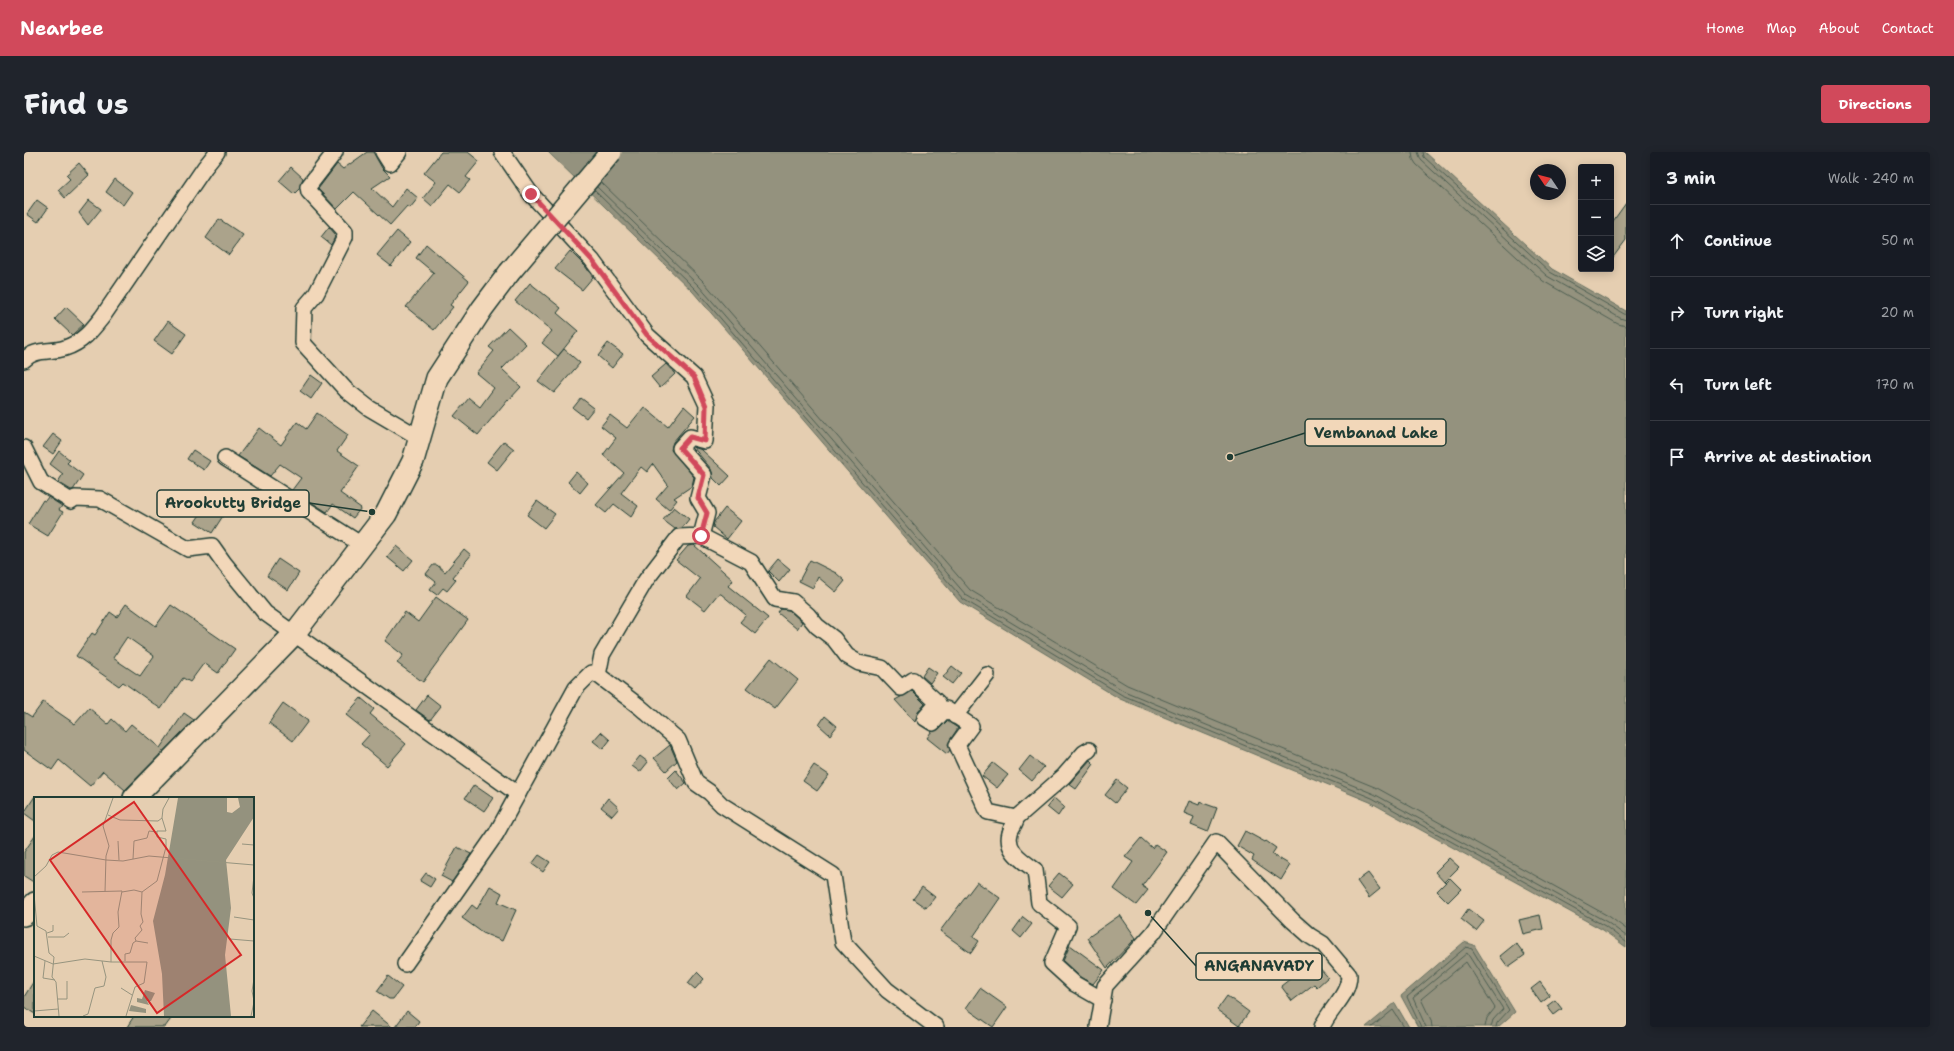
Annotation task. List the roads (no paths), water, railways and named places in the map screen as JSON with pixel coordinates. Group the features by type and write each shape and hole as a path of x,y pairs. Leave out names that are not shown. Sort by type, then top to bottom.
{"main road":[{"path":"135,797 294,634 386,514 413,461 437,378 482,310 509,273 611,152"},
{"path":"24,915 34,904"}],"street":[{"path":"24,360 30,354 65,349 85,339 103,316 205,167 217,152"},
{"path":"335,152 308,187 309,192 345,231 345,237 316,294 304,308 303,343 346,390 369,408 420,438"},
{"path":"383,152 390,163 399,152"},
{"path":"502,152 531,194 592,260 647,335 694,377 706,406 705,441 690,437 680,448 704,475 698,498 707,513 701,536"},
{"path":"24,448 41,482 70,501 75,498 100,499 188,549 212,546 228,569 265,613 518,794"},
{"path":"225,458 362,545"},
{"path":"598,675 602,655 646,580 679,537 701,536 751,562 776,598 793,602 808,615 817,626 834,639 847,656 859,663 882,668 901,688 913,680 938,703 925,718 934,723 946,709 971,726 957,745 988,812 1016,818"},
{"path":"405,964 496,834 576,688 591,673 598,675 640,707 678,740 696,783 709,792 722,805 833,875 843,942 887,990 936,1027"},
{"path":"955,716 987,675"},
{"path":"1089,750 1084,753 1064,776 1016,818 1016,822 1010,833 1009,842 1014,854 1035,870 1039,903 1068,926 1052,963 1075,984 1103,1000"},
{"path":"1098,1027 1105,986 1154,933 1216,842 1293,921 1310,936 1323,944 1349,975 1349,980 1339,1003 1326,1018 1322,1027"}],"water":[{"path":"548,152 1425,152 1552,269 1626,311 1626,947 1603,930 1370,802 1120,699 960,602 693,292"},
{"path":"1464,942 1474,945 1515,1012 1498,1027 1418,1027 1401,996"},
{"path":"1395,1003 1409,1027 1366,1027"}],"place":[{"name":"Vembanad Lake","path":"1230,457"},
{"name":"Arookutty Bridge","path":"372,512"},
{"name":"ANGANAVADY","path":"1148,913"}]}
